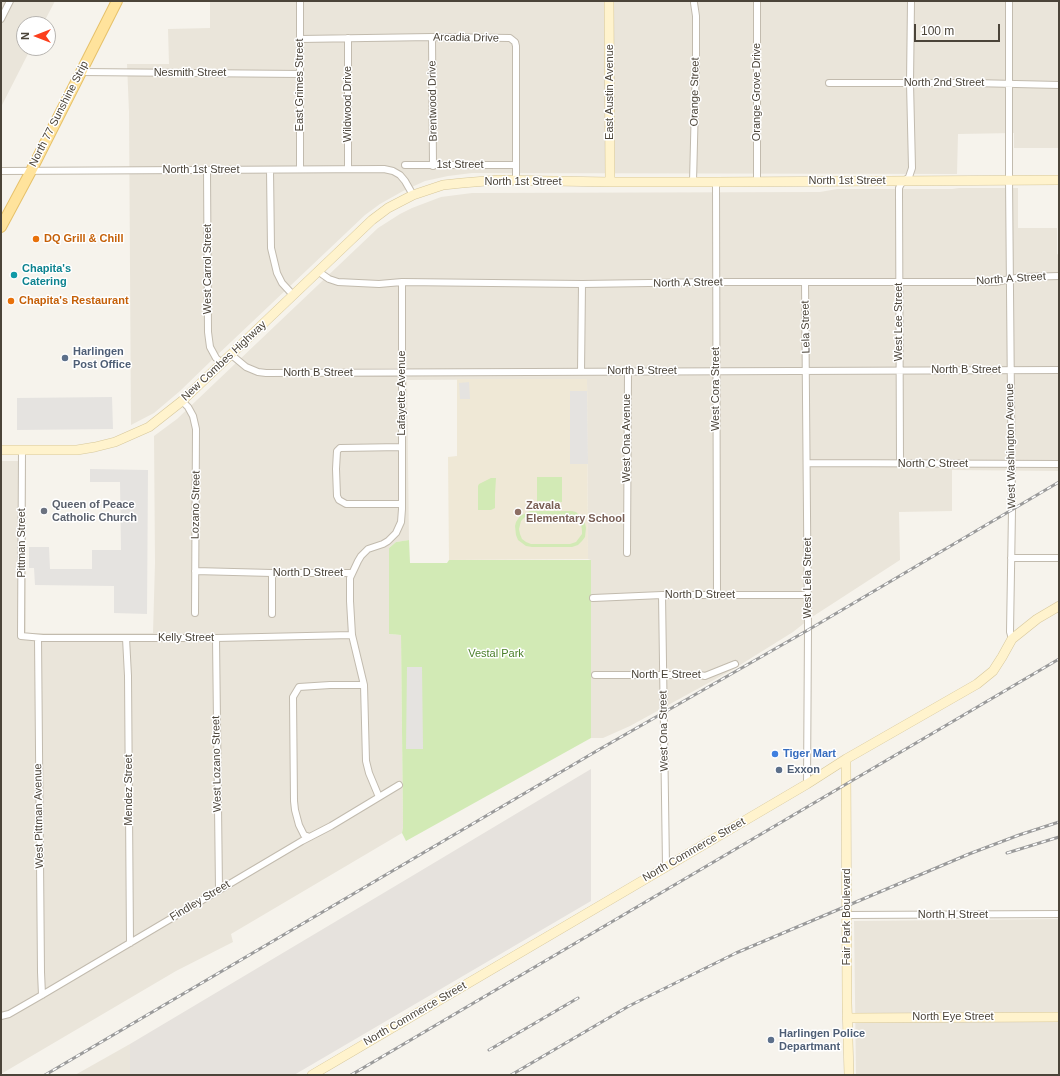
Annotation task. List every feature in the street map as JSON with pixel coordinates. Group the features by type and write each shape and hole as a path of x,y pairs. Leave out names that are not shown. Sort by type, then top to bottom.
{"main road":[{"name":"North 77 Sunshine Strip","path":"1,227 117,1"}],"street":[{"path":"1,19 10,1"},
{"name":"East Grimes Street","path":"300,1 300,169"},
{"name":"East Austin Avenue","path":"609,1 610,182"},
{"name":"West Lee Street","path":"900,464 899,188 910,177 912,168 910,84 911,1"},
{"name":"West Washington Avenue","path":"1009,1 1012,510 1010,632 1012,639"},
{"name":"Orange Grove Drive","path":"757,2 757,182"},
{"name":"Orange Street","path":"693,182 696,63 696,16 694,3"},
{"name":"Arcadia Drive","path":"300,39 432,37 510,38 515,42 516,181"},
{"name":"Brentwood Drive","path":"432,37 433,166"},
{"name":"Wildwood Drive","path":"348,38 348,169"},
{"name":"Nesmith Street","path":"81,72 300,74"},
{"name":"North 2nd Street","path":"829,83 1059,85"},
{"name":"1st Street","path":"405,166 516,165"},
{"name":"North 1st Street","path":"1,171 384,169 393,171 402,177 412,195 443,185 498,180 610,182 1059,180"},
{"name":"West Carrol Street","path":"207,170 208,332 211,350 216,358 222,363"},
{"path":"270,170 270,248 277,273 282,283 293,296"},
{"name":"West Cora Street","path":"716,182 717,596"},
{"name":"New Combes Highway","path":"1,450 77,450 115,442 149,427 182,401 372,220 388,208 412,195"},
{"name":"North A Street","path":"318,272 338,282 379,284 402,282 582,284 716,282 996,282 1022,277 1059,276"},
{"name":"Lafayette Avenue","path":"402,282 402,504"},
{"name":"Lela Street","path":"805,282 806,371"},
{"path":"581,372 582,284"},
{"name":"North B Street","path":"233,353 234,357 246,367 258,372 266,373 1059,370"},
{"name":"West Ona Avenue","path":"627,554 628,371"},
{"name":"West Lela Street","path":"806,371 808,595 806,784"},
{"name":"Lozano Street","path":"182,401 188,407 193,416 196,429 195,613"},
{"path":"402,447 340,448 337,451 336,469 337,496 339,500 346,504 402,504"},
{"name":"Pittman Street","path":"21,636 22,450"},
{"name":"North C Street","path":"807,463 1059,464"},
{"name":"North D Street","path":"195,571 352,573 358,561 368,549 383,544 396,533 401,522 402,504"},
{"path":"1011,558 1059,558"},
{"path":"272,573 272,614"},
{"path":"352,573 350,578 352,635 364,685 366,761 369,774 379,797"},
{"name":"North D Street","path":"593,598 662,595 808,595"},
{"name":"West Ona Street","path":"662,595 666,866"},
{"name":"North Commerce Street","path":"312,1075 846,759 977,684 993,671 1012,639 1037,619 1059,606"},
{"name":"Kelly Street","path":"21,636 38,638 216,638 352,635"},
{"name":"West Pittman Avenue","path":"38,638 42,995"},
{"name":"Mendez Street","path":"126,638 128,684 130,943"},
{"name":"West Lozano Street","path":"216,638 219,890"},
{"name":"North E Street","path":"595,675 705,676 735,664"},
{"path":"310,837 304,835 299,825 295,810 293,697 299,687 364,685"},
{"name":"Fair Park Boulevard","path":"846,759 847,1018 849,1075"},
{"name":"Findley Street","path":"1,1016 9,1014 42,995 399,785"},
{"name":"North H Street","path":"847,915 1059,914"},
{"name":"North Eye Street","path":"847,1018 1059,1017"}],"shaded area":[{"path":"1,1 55,1 47,16 16,16 16,56 27,56 1,107"},
{"path":"210,1 1059,1 1059,148 1014,148 1014,133 958,134 957,174 472,173 425,181 380,204 365,215 180,391 154,413 131,425 129,112 127,64 169,64 168,29 210,28"},
{"path":"1018,188 1018,228 1057,228 1057,254 1059,255 1059,471 952,470 952,511 899,512 900,560 812,617 793,632 732,670 630,726 603,738 591,738 591,560 588,559 587,379 407,380 409,540 396,542 389,548 389,634 401,635 402,833 231,934 233,942 176,971 1,1074 1,461 26,461 26,633 153,633 155,563 154,436 177,419 378,228 400,214 441,197 472,193 820,192 837,189"},
{"name":"Zavala Elementary School","path":"457,379 587,379 588,559 449,560 448,457 457,456"},
{"path":"469,382 470,399 460,399 459,383"},
{"path":"570,391 587,391 588,464 570,464"},
{"path":"112,397 113,429 17,430 17,398"},
{"path":"90,469 148,470 147,614 114,613 114,586 35,585 34,568 29,568 29,547 49,547 50,569 92,569 92,550 121,550 120,482 90,482"},
{"path":"407,667 422,667 423,749 406,749"},
{"path":"591,769 591,901 294,1075 130,1075 130,1044"},
{"path":"1059,919 1059,1075 856,1075 854,921"},
{"path":"130,1044 130,1075 75,1075"}],"green space":[{"path":"537,477 562,477 562,502 537,501"},
{"path":"491,478 496,478 495,508 491,510 478,510 478,486"},
{"path":"530,511 576,512 585,523 585,537 578,545 572,547 526,546 518,540 516,535 515,526 520,516","holes":["533,514 575,516 581,523 582,534 576,542 570,544 531,544 522,539 519,529 521,521 525,517"]},
{"name":"Vestal Park","path":"409,540 410,563 447,563 449,560 591,560 591,738 406,841 402,833 401,635 389,634 389,548 396,542"}],"railway":[{"path":"45,1075 600,749 808,630 1059,482"},
{"path":"351,1075 1059,659"},
{"path":"511,1075 629,1006 736,953 969,854 1059,822"},
{"path":"1007,853 1059,837"},
{"path":"489,1050 578,998"}],"place":[{"name":"DQ Grill & Chill","path":"36,239"},
{"name":"Chapita's Catering","path":"14,275"},
{"name":"Chapita's Restaurant","path":"11,301"},
{"name":"Harlingen Post Office","path":"65,358"},
{"name":"Queen of Peace Catholic Church","path":"44,511"},
{"name":"Zavala Elementary School","path":"518,512"},
{"name":"Tiger Mart","path":"775,754"},
{"name":"Exxon","path":"779,770"},
{"name":"Harlingen Police Departmant","path":"771,1040"}]}
